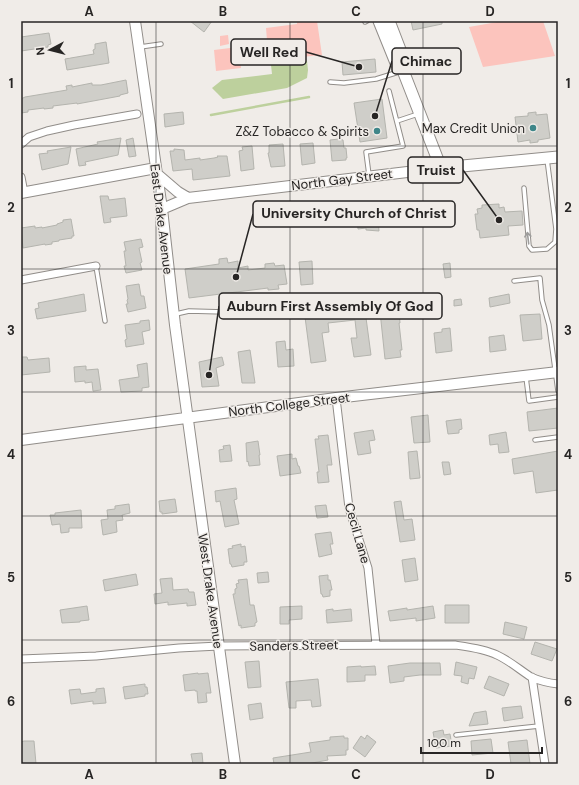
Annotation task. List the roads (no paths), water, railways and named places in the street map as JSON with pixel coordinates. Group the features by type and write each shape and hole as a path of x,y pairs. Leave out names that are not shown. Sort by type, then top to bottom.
{"main road":[{"path":"379,21 396,64 403,69"},
{"path":"389,21 404,60 403,69 441,168"},
{"name":"North Gay Street","path":"441,168 552,157"}],"street":[{"name":"East Drake Avenue","path":"134,21 157,171 173,314 188,418"},
{"path":"21,144 29,137 47,131 137,114"},
{"name":"North Gay Street","path":"162,209 188,198 441,168"},
{"path":"21,177 23,193 157,171 178,192 188,198"},
{"path":"21,280 96,266"},
{"name":"North College Street","path":"21,440 336,398 557,372"},
{"name":"Cecil Lane","path":"336,398 349,508 368,568 376,644"},
{"name":"West Drake Avenue","path":"188,418 235,764"},
{"name":"Sanders Street","path":"21,659 96,656 179,648 219,646 450,644 496,654 514,664 532,677 558,684"},
{"path":"532,677 545,764"}],"lane":[{"path":"138,47 160,44"},
{"path":"330,82 344,83 376,79 403,69"},
{"path":"369,176 366,152 403,146 389,91"},
{"path":"397,121 420,113"},
{"path":"524,188 529,246 532,250 547,249 555,242 556,229 552,157"},
{"path":"96,266 105,321"},
{"path":"514,281 540,278 542,300 549,325 557,372 558,391"},
{"path":"173,314 189,311 225,312 264,305"},
{"path":"526,376 529,401 558,397"},
{"path":"536,440 558,437"},
{"path":"456,735 539,726"}],"waterway":[{"path":"211,115 309,97"}],"place":[{"name":"Well Red","path":"359,67"},
{"name":"Chimac","path":"375,116"},
{"name":"Max Credit Union","path":"533,128"},
{"name":"Z&Z Tobacco & Spirits","path":"377,131"},
{"name":"Truist","path":"499,220"},
{"name":"University Church of Christ","path":"236,277"},
{"name":"Auburn First Assembly Of God","path":"209,375"}]}
